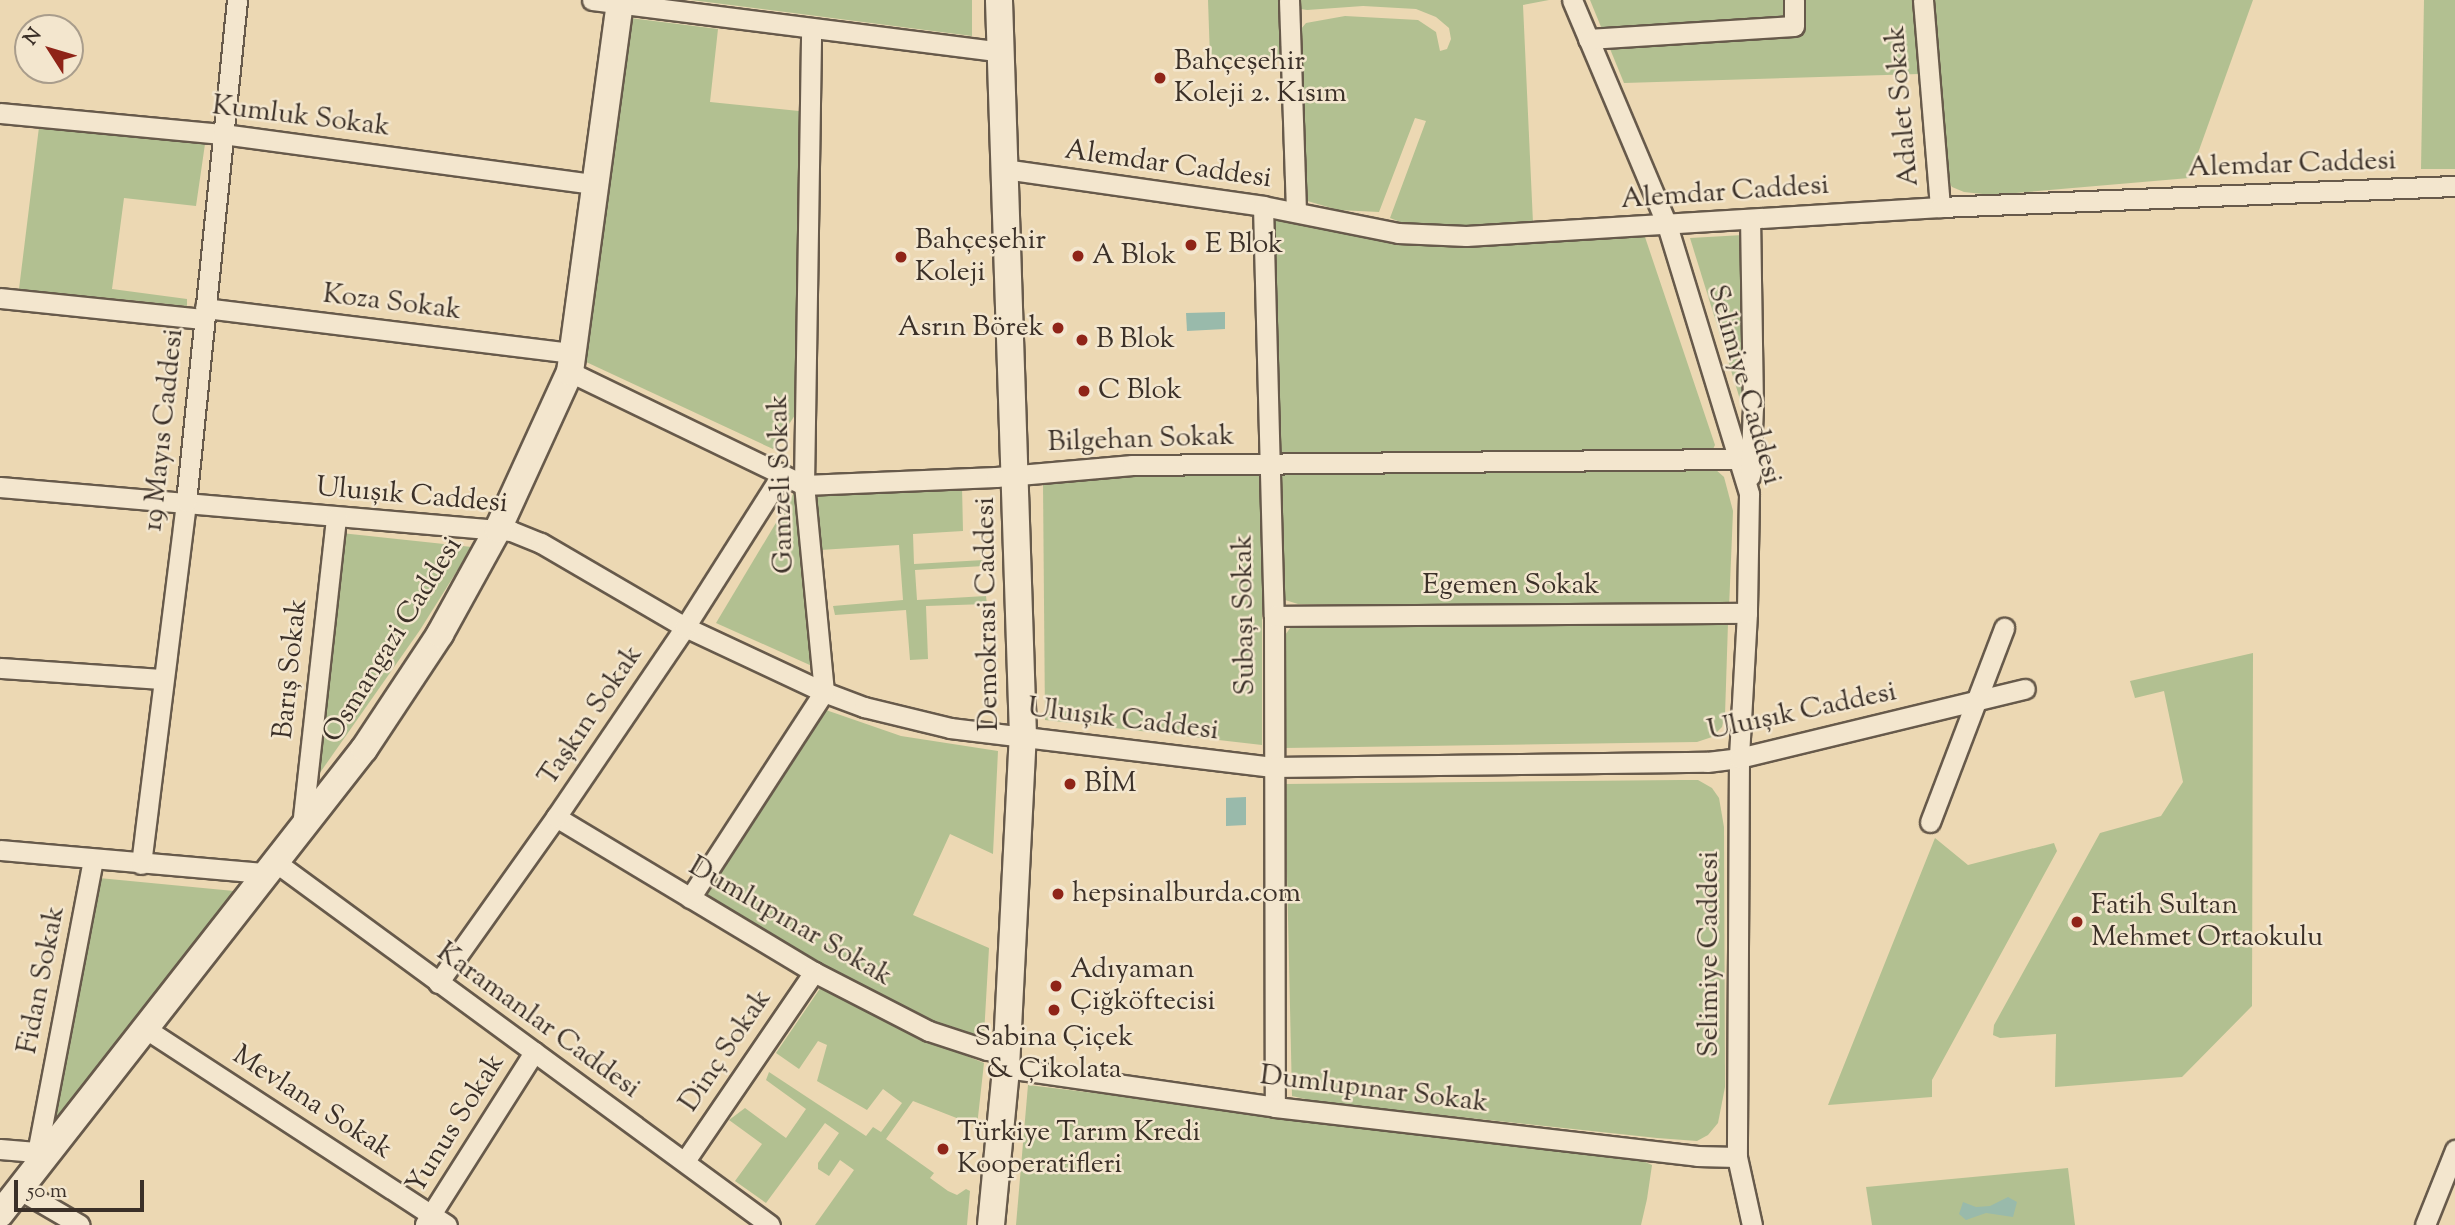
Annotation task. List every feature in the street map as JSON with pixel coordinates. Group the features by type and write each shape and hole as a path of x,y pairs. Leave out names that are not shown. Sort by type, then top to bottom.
{"street":[{"name":"19 Mayıs Caddesi","path":"141,864 186,502 237,0"},
{"path":"592,0 1001,52"},
{"name":"Demokrasi Caddesi","path":"991,1225 1006,1060 1023,736 999,0"},
{"path":"1289,0 1296,212"},
{"name":"Selimiye Caddesi","path":"1572,0 1667,225 1749,494 1747,613 1739,758 1737,1157 1752,1225"},
{"path":"1588,39 1794,26 1794,0"},
{"name":"Adalet Sokak","path":"1923,0 1940,207"},
{"name":"Osmangazi Caddesi","path":"0,1214 20,1190 42,1153 146,1029 393,708 440,634 498,529 572,363 620,2"},
{"name":"Gamzeli Sokak","path":"811,28 804,485 824,692"},
{"name":"Kumluk Sokak","path":"0,113 223,134 594,184"},
{"name":"Alemdar Caddesi","path":"1004,169 1263,206 1398,233 1439,236 1667,225 1940,207 2455,186"},
{"name":"Subaşı Sokak","path":"1263,206 1275,615 1275,1107"},
{"path":"1749,494 1753,407 1751,219"},
{"name":"Koza Sokak","path":"0,298 204,314 572,363"},
{"name":"Bilgehan Sokak","path":"572,363 804,485 1016,475 1132,465 1739,459"},
{"name":"Taşkın Sokak","path":"438,983 556,817 685,627 782,474"},
{"name":"Uluışık Caddesi","path":"0,487 498,529 541,543 685,627 824,692 910,720 950,728 1273,766 1707,762 1739,758 2025,689"},
{"name":"Barış Sokak","path":"302,826 336,517"},
{"name":"Egemen Sokak","path":"1275,615 1747,613"},
{"path":"1930,822 2004,628"},
{"path":"0,668 163,679"},
{"path":"690,898 824,692"},
{"name":"Dumlupınar Sokak","path":"556,817 814,972 929,1031 1006,1060 1275,1107 1697,1156 1737,1157"},
{"path":"0,850 141,864 270,867"},
{"name":"Fidan Sokak","path":"42,1153 93,860"},
{"name":"Karamanlar Caddesi","path":"270,867 438,983 770,1225"},
{"name":"Dinç Sokak","path":"685,1161 814,972"},
{"name":"Mevlana Sokak","path":"146,1029 434,1222"},
{"name":"Yunus Sokak","path":"434,1222 534,1052"},
{"path":"0,1149 42,1153"},
{"path":"2425,1225 2455,1150"},
{"path":"20,1190 80,1225"}],"green space":[{"path":"691,0 972,0 972,36"},
{"path":"1208,0 1282,0 1284,59 1210,58"},
{"path":"1296,0 1549,0 1523,5 1533,223 1408,225 1390,218 1426,121 1415,118 1379,212 1338,210 1304,200 1301,29 1306,23 1345,16 1418,20 1436,32 1440,51 1447,49 1451,39 1449,28 1436,17 1416,9 1363,6 1307,10 1301,9"},
{"path":"1590,0 1913,0 1919,74 1624,83"},
{"path":"1934,0 2253,0 2189,178 1992,195 1964,192 1952,187 1947,179 1934,48"},
{"path":"2424,0 2455,0 2455,169 2421,169"},
{"path":"630,18 718,29 710,102 799,111 800,216 795,415 773,449 584,361"},
{"path":"39,127 205,144 196,206 124,198 112,289 187,299 187,306 19,289"},
{"path":"1273,217 1442,245 1645,237 1715,445 1710,455 1280,454 1276,446"},
{"path":"1743,235 1743,409 1690,238"},
{"path":"1715,469 1724,477 1733,511 1729,608 1298,604 1285,600 1278,473"},
{"path":"1257,472 1262,479 1262,745 1045,720 1043,483 1077,476"},
{"path":"962,486 963,531 913,534 914,564 984,560 984,566 915,570 917,600 986,596 987,604 926,606 928,659 910,660 906,610 835,615 833,606 903,600 899,545 820,550 814,495"},
{"path":"795,491 812,666 716,623"},
{"path":"341,533 472,547 420,630 317,777"},
{"path":"1728,623 1725,715 1722,727 1712,737 1697,742 1284,748 1283,638 1293,624"},
{"path":"2253,653 2252,1006 2182,1077 2055,1087 2056,1034 2000,1038 1993,1035 1994,1025 2100,833 2161,816 2183,782 2164,691 2135,698 2130,681"},
{"path":"823,709 901,736 998,751 993,854 950,834 913,915 989,948 984,1035 957,1031 924,1017 841,975 705,895"},
{"path":"1698,780 1712,788 1719,798 1724,827 1725,1087 1718,1123 1708,1135 1697,1141 1657,1138 1319,1102 1292,1096 1285,784"},
{"path":"1935,838 1968,865 2054,843 2057,851 1932,1080 1932,1097 1828,1105"},
{"path":"99,878 234,891 49,1134"},
{"path":"821,987 923,1038 984,1063 977,1126 913,1101 886,1139 934,1173 930,1178 948,1191 957,1195 966,1189 970,1191 967,1225 815,1225 854,1170 840,1160 829,1176 818,1169 818,1163 839,1133 825,1123 766,1203 735,1181 762,1144 729,1120 745,1108 786,1138 806,1109 766,1080 769,1072 866,1136 873,1127 881,1132 902,1103 883,1089 867,1110 817,1081 827,1045 818,1041 799,1069 776,1053"},
{"path":"1028,1085 1638,1159 1652,1165 1647,1199 1641,1225 1016,1225"},
{"path":"2068,1168 2075,1225 1872,1225 1866,1187"}],"shaded area":[{"path":"1225,312 1225,329 1187,331 1186,313"},
{"path":"1246,797 1246,825 1226,826 1226,798"},
{"path":"2008,1197 2017,1202 2013,1217 1986,1213 1966,1220 1959,1214 1963,1202 1976,1207 1990,1206"}],"place":[{"name":"Bahçeşehir Koleji 2. Kısım","path":"1160,78"},
{"name":"E Blok","path":"1191,245"},
{"name":"A Blok","path":"1078,256"},
{"name":"Bahçeşehir Koleji","path":"901,257"},
{"name":"Asrın Börek","path":"1058,328"},
{"name":"B Blok","path":"1082,340"},
{"name":"C Blok","path":"1084,391"},
{"name":"BİM","path":"1070,784"},
{"name":"hepsinalburda.com","path":"1058,894"},
{"name":"Fatih Sultan Mehmet Ortaokulu","path":"2077,922"},
{"name":"Adıyaman Çiğköftecisi","path":"1056,986"},
{"name":"Sabina Çiçek & Çikolata","path":"1054,1010"},
{"name":"Türkiye Tarım Kredi Kooperatifleri","path":"943,1149"}]}
